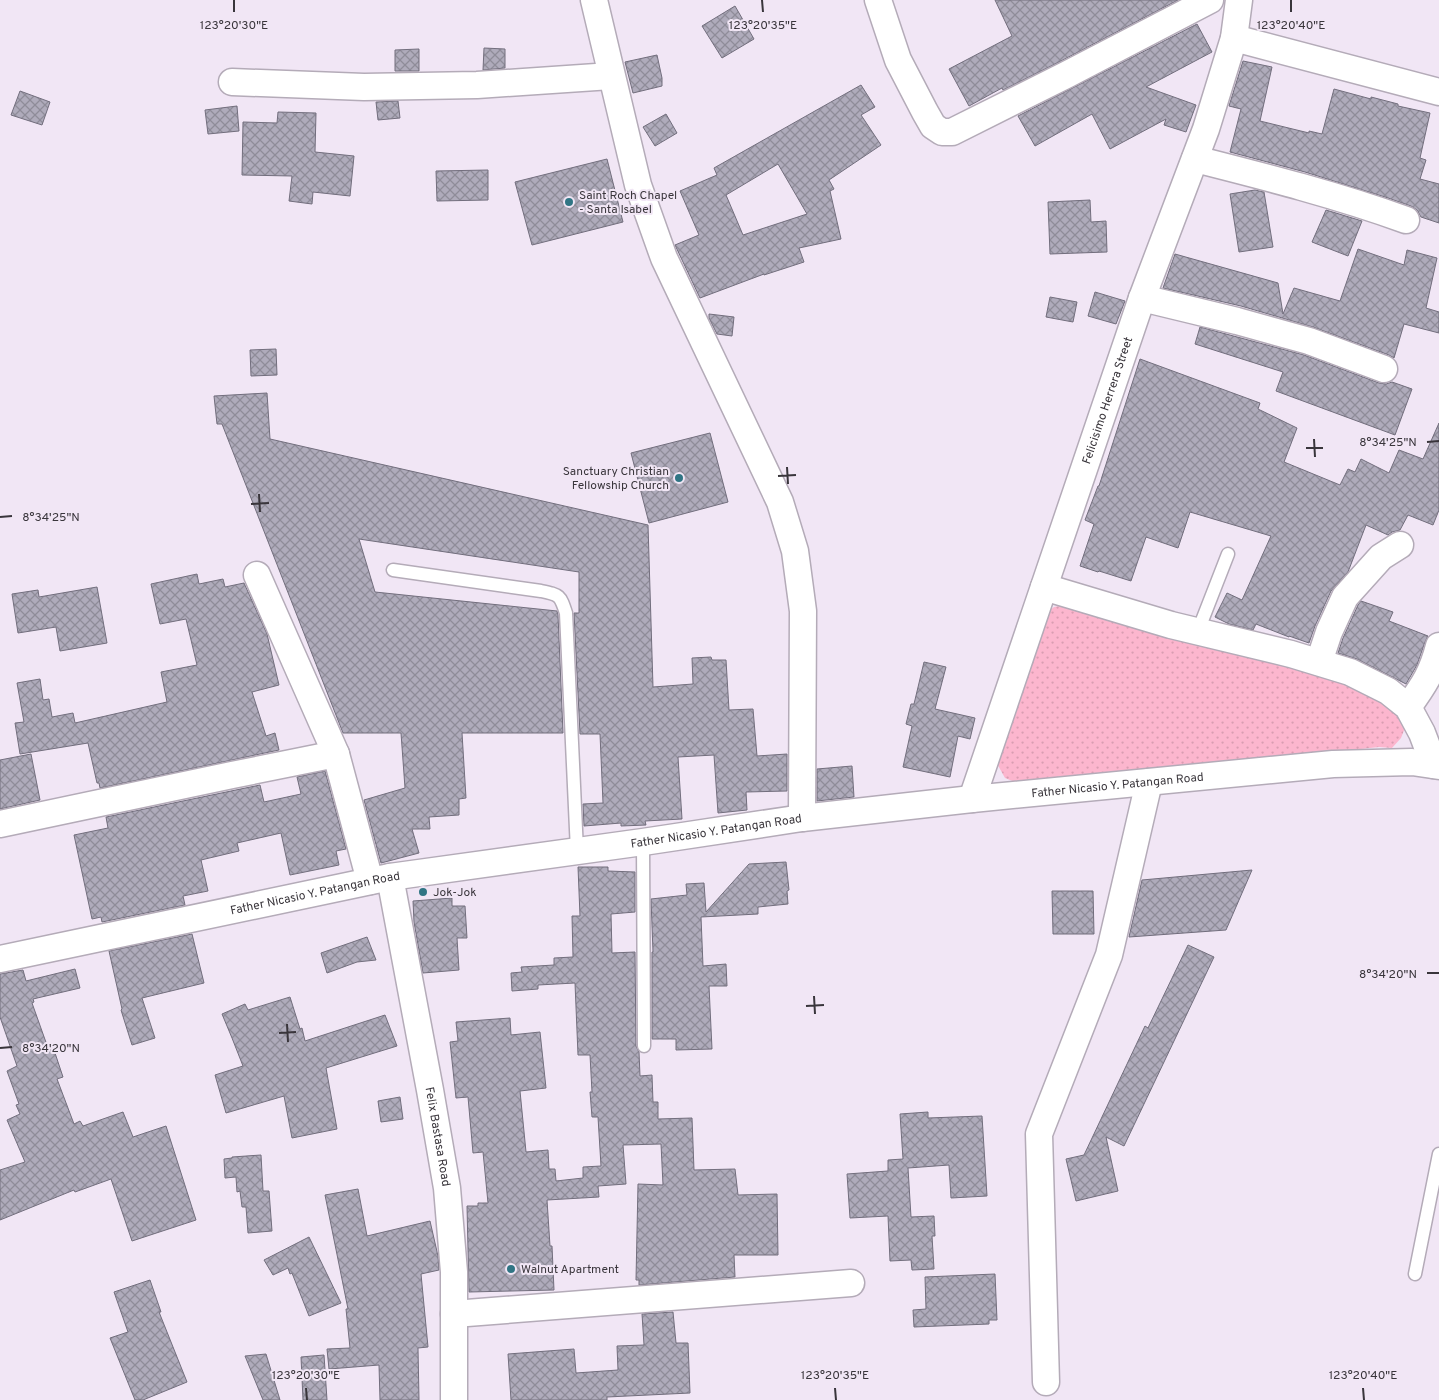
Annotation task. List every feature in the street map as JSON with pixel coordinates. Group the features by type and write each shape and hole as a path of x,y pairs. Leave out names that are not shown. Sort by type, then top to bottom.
{"street":[{"path":"594,0 638,185 662,252 780,502 795,551 803,610 802,818"},
{"path":"878,0 898,60 933,126 942,132 952,132 1058,80 1210,0"},
{"name":"Felicisimo Herrera Street","path":"972,799 1142,298 1206,129 1234,38 1240,0"},
{"path":"1234,38 1439,92"},
{"path":"232,82 392,87 477,85 611,76"},
{"path":"1195,159 1281,181 1406,220"},
{"path":"1142,298 1309,341 1384,369"},
{"path":"1319,662 1345,597 1381,557 1400,545"},
{"name":"Felix Bastasa Road","path":"257,575 336,754 380,879 430,1090 447,1188 454,1272 454,1400"},
{"path":"1044,587 1171,625 1256,645 1350,672 1388,691 1408,706 1436,766"},
{"path":"1408,706 1427,681 1439,646"},
{"path":"0,824 336,754"},
{"name":"Father Nicasio Y. Patangan Road","path":"0,959 380,879 802,818 972,799 1332,764 1412,762 1436,766"},
{"path":"1046,1382 1039,1134 1109,955 1149,782"},
{"path":"454,1314 851,1283"}],"lane":[{"path":"1198,631 1228,554"},
{"path":"392,570 541,591 556,594 560,598 566,613 577,851"},
{"path":"643,842 644,1046"},
{"path":"1415,1274 1439,1154"}],"shaded area":[{"path":"1064,605 1316,668 1397,709 1406,725 1401,738 1392,748 1379,747 1025,786 1005,778 995,760 1046,613 1054,607"}],"building":[{"path":"995,0 1178,0 969,106 949,69 1012,36"},
{"path":"735,6 754,39 722,58 702,26"},
{"path":"1197,24 1212,52 1146,87 1196,105 1186,132 1164,125 1166,119 1110,149 1092,114 1035,146 1018,116"},
{"path":"484,48 505,49 505,68 483,70"},
{"path":"419,49 419,71 395,71 395,50"},
{"path":"657,55 662,86 633,93 625,62"},
{"path":"1243,61 1272,67 1260,121 1309,133 1309,131 1322,134 1334,89 1430,113 1420,158 1426,160 1420,179 1439,184 1439,223 1421,217 1417,210 1411,206 1385,197 1305,172 1230,152 1241,109 1229,106"},
{"path":"861,85 875,107 861,115 881,145 829,180 834,189 830,191 841,239 799,248 804,262 764,274 700,298 675,245 699,235 680,191 717,175 714,168","holes":["778,164 807,214 743,235 726,195"]},
{"path":"20,91 50,102 42,125 11,115"},
{"path":"398,101 400,118 378,120 376,102"},
{"path":"237,106 239,131 208,134 205,110"},
{"path":"278,112 316,113 315,152 354,156 350,196 313,192 312,204 289,201 292,176 242,175 243,122 277,123"},
{"path":"666,114 677,133 655,146 643,127"},
{"name":"Saint Roch Chapel - Santa Isabel","path":"607,159 623,222 532,245 515,182"},
{"path":"488,170 488,200 437,201 436,171"},
{"path":"1255,190 1264,192 1273,247 1239,252 1230,194"},
{"path":"1090,200 1091,222 1106,221 1107,252 1050,254 1048,202"},
{"path":"1326,210 1362,221 1348,256 1312,242"},
{"path":"1358,249 1404,265 1407,250 1437,258 1426,308 1439,312 1439,333 1404,324 1394,358 1313,327 1241,306 1163,288 1175,254 1278,283 1283,314 1294,288 1340,301"},
{"path":"1095,292 1125,301 1116,324 1088,316"},
{"path":"1050,297 1077,302 1073,322 1046,317"},
{"path":"709,314 734,317 732,336 717,334"},
{"path":"1200,327 1304,355 1379,383 1386,384 1392,382 1412,389 1395,435 1276,391 1283,372 1195,344"},
{"path":"276,349 277,375 251,376 250,350"},
{"path":"1140,359 1260,403 1258,409 1297,428 1284,462 1340,485 1348,469 1355,472 1361,459 1389,473 1399,450 1423,459 1439,423 1439,510 1433,525 1408,515 1400,530 1388,535 1366,525 1348,572 1331,591 1309,643 1256,624 1253,630 1229,624 1215,617 1227,593 1242,600 1271,536 1190,512 1178,548 1146,537 1131,581 1080,566 1094,524 1085,520 1099,486"},
{"path":"267,393 270,439 648,525 653,687 693,684 692,658 711,657 712,660 726,660 729,710 753,709 757,756 787,754 787,791 746,792 747,810 718,813 714,755 678,757 682,819 645,821 646,825 621,826 621,823 584,826 583,804 603,803 600,734 580,734 574,613 579,613 579,572 359,539 375,592 557,611 558,615 563,733 462,733 466,798 459,799 459,815 429,817 430,829 412,829 419,853 381,863 364,800 405,788 401,733 343,733 222,424 217,424 214,396"},
{"name":"Sanctuary Christian Fellowship Church","path":"710,433 728,502 649,523 631,453"},
{"path":"197,574 199,584 223,579 225,587 244,583 267,634 279,685 252,692 266,736 275,733 279,750 100,788 99,783 97,783 88,743 20,754 15,723 24,722 17,683 40,679 43,700 49,699 52,717 73,713 75,723 167,702 161,672 197,665 186,619 160,624 151,584"},
{"path":"97,587 107,643 60,651 56,627 18,633 12,594 38,590 39,597"},
{"path":"1361,601 1393,612 1389,621 1428,636 1417,665 1406,684 1357,659 1338,653"},
{"path":"924,662 946,667 935,709 975,718 970,739 958,736 950,777 903,767 912,726 906,724 911,704 914,704"},
{"path":"31,754 40,800 0,809 0,760"},
{"path":"852,766 854,797 817,801 817,769"},
{"path":"325,771 346,849 336,851 339,865 290,875 281,833 237,843 239,851 201,860 208,891 183,896 185,905 102,922 101,917 92,919 74,835 108,828 106,817 260,785 264,802 301,794 297,777"},
{"path":"786,862 789,890 787,891 788,904 758,907 758,914 701,917 703,966 726,964 727,986 709,986 712,1049 676,1050 676,1039 652,1039 653,952 651,899 687,895 686,884 704,883 706,912 749,864"},
{"path":"578,867 608,867 608,871 635,872 635,912 611,914 612,953 635,952 636,1046 639,1052 640,1076 652,1075 653,1102 658,1102 658,1119 692,1118 694,1170 735,1169 738,1195 777,1194 778,1255 734,1255 735,1277 639,1285 639,1280 636,1280 638,1184 663,1185 661,1144 623,1145 626,1184 598,1186 599,1197 547,1200 554,1290 469,1292 467,1206 478,1206 478,1203 488,1203 483,1152 473,1153 468,1097 456,1098 450,1042 458,1041 456,1022 510,1018 511,1035 540,1032 546,1088 520,1091 526,1152 548,1150 549,1169 555,1169 556,1181 583,1178 583,1167 601,1166 598,1117 592,1117 590,1055 578,1055 575,983 538,985 538,989 512,991 511,973 522,972 521,967 554,965 554,958 573,957 572,916 580,916"},
{"path":"1252,870 1226,930 1129,937 1142,880"},
{"path":"1052,891 1093,891 1094,934 1053,934"},
{"path":"452,898 452,906 465,906 467,938 457,938 459,970 423,973 414,922 413,901"},
{"path":"192,934 204,983 142,998 155,1038 132,1045 121,1010 109,951"},
{"path":"367,937 376,960 357,962 327,973 321,953"},
{"path":"1188,945 1214,957 1124,1146 1106,1137 1118,1191 1076,1201 1066,1159 1084,1155 1145,1026 1148,1028"},
{"path":"75,969 80,988 33,999 34,1002 32,1003 48,1048 53,1047 63,1077 57,1079 74,1124 80,1121 83,1126 123,1112 133,1137 166,1126 196,1220 132,1241 111,1179 75,1192 74,1190 0,1220 0,1170 25,1162 7,1120 20,1114 16,1105 19,1104 7,1071 17,1066 0,1017 0,974 23,970 26,981"},
{"path":"290,997 305,1041 385,1015 397,1046 326,1068 337,1129 292,1138 284,1096 226,1113 215,1075 243,1066 222,1014 245,1004 248,1010"},
{"path":"400,1097 403,1119 381,1122 378,1101"},
{"path":"928,1112 928,1118 982,1116 987,1196 951,1198 949,1165 908,1168 911,1217 934,1216 935,1236 932,1236 934,1269 912,1270 911,1260 890,1261 888,1216 850,1218 847,1174 888,1171 888,1160 903,1159 900,1114"},
{"path":"261,1155 263,1191 269,1191 272,1231 248,1233 246,1207 242,1207 240,1191 237,1192 236,1177 225,1178 224,1159"},
{"path":"358,1189 367,1236 430,1221 438,1256 439,1270 421,1274 428,1347 418,1348 419,1400 380,1400 379,1365 329,1369 327,1349 350,1348 346,1309 348,1309 325,1195"},
{"path":"309,1237 341,1303 309,1316 292,1273 290,1274 288,1268 273,1275 264,1260"},
{"path":"995,1274 997,1320 989,1320 989,1324 914,1327 913,1310 926,1309 925,1277"},
{"path":"150,1280 161,1312 159,1312 187,1382 143,1400 135,1400 110,1338 128,1332 114,1292"},
{"path":"673,1312 676,1343 688,1343 690,1393 607,1397 607,1400 511,1400 508,1354 574,1349 576,1373 618,1370 617,1346 644,1345 642,1314"},
{"path":"266,1354 280,1400 263,1400 245,1356"},
{"path":"324,1355 327,1400 303,1400 301,1357"}],"place":[{"name":"Saint Roch Chapel - Santa Isabel","path":"569,202"},
{"name":"Sanctuary Christian Fellowship Church","path":"679,478"},
{"name":"Jok-Jok","path":"423,892"},
{"name":"Walnut Apartment","path":"511,1269"}]}
